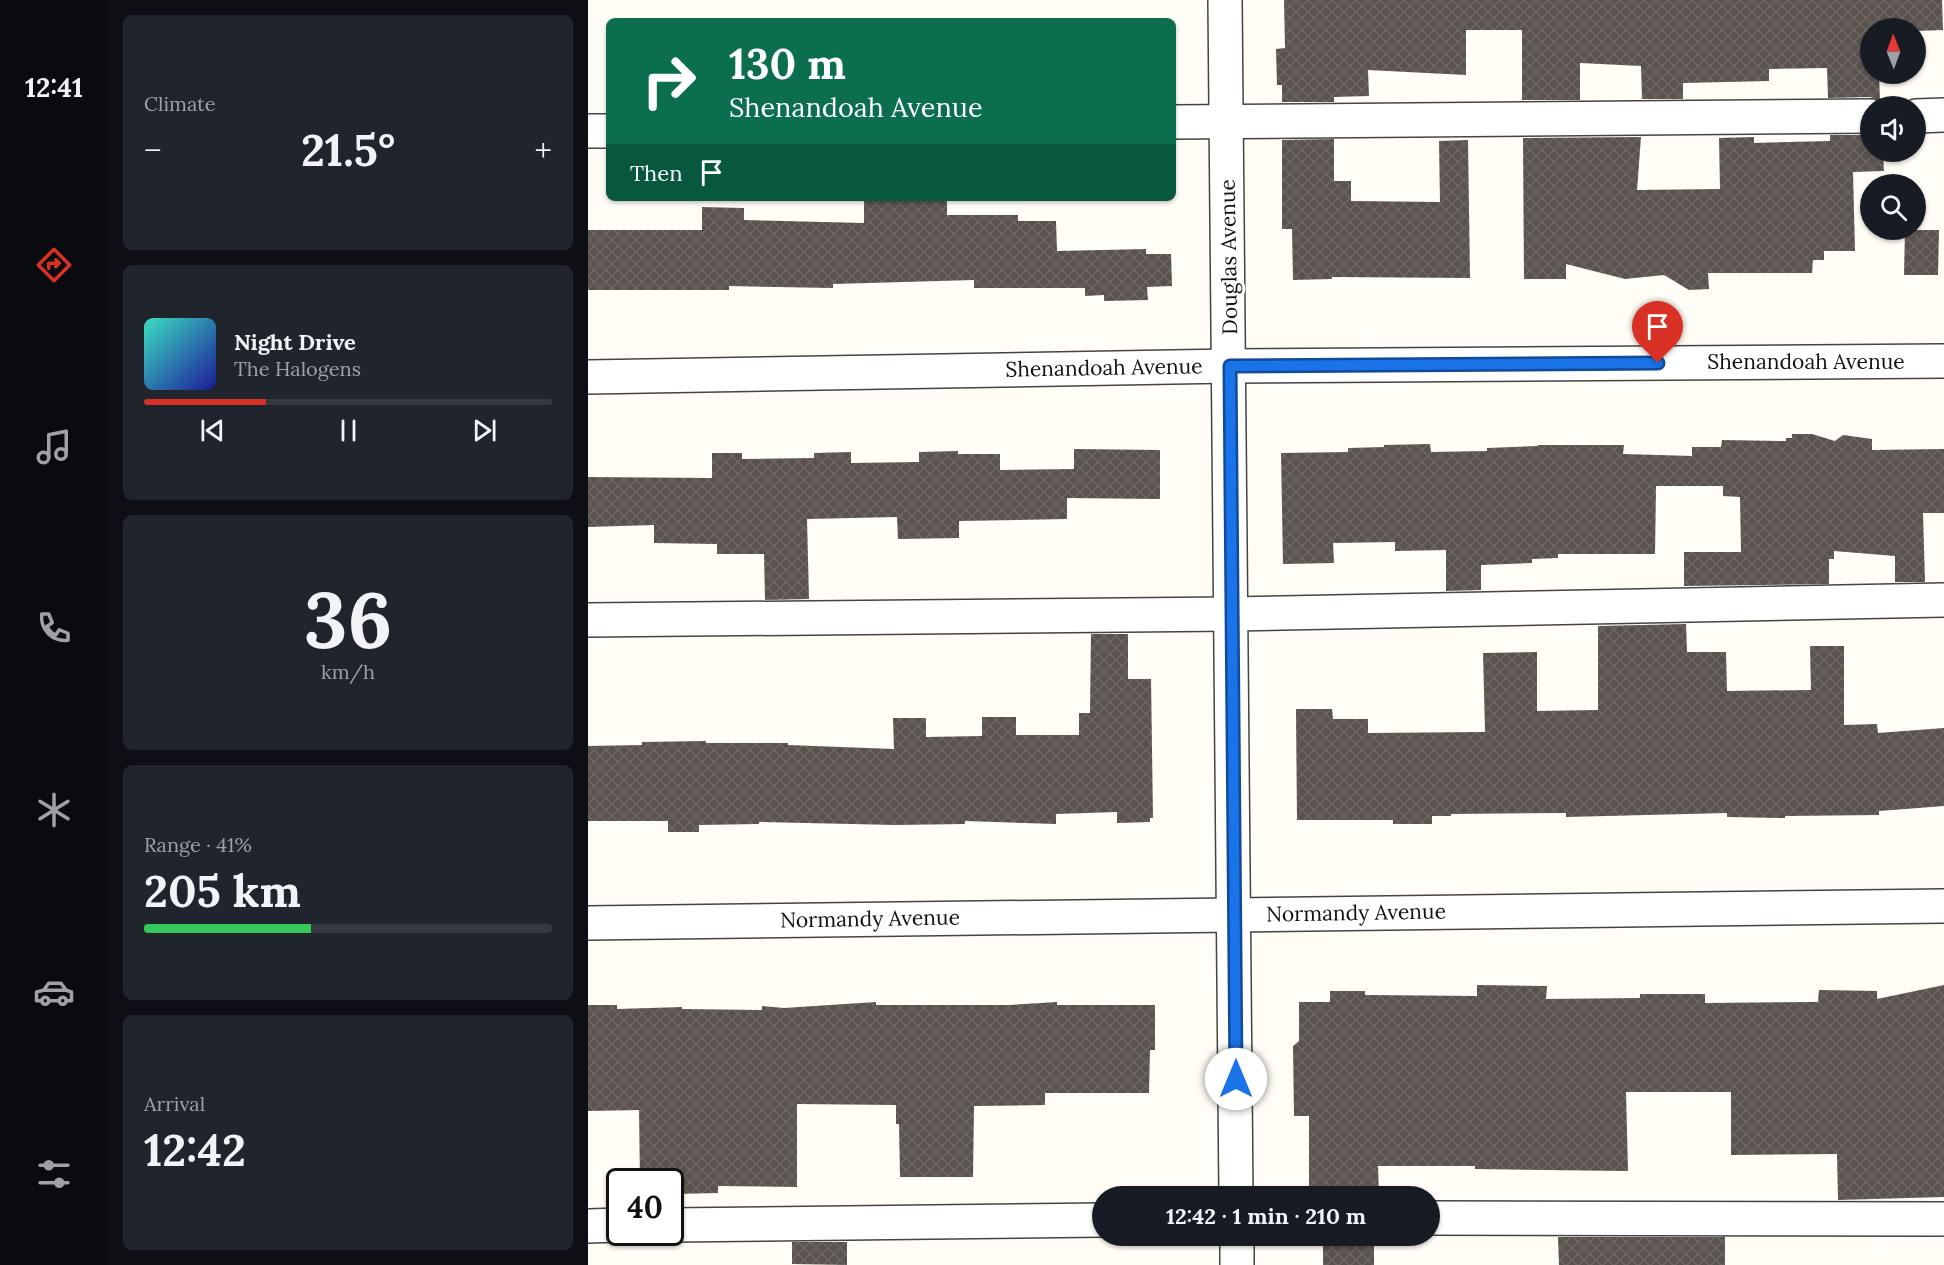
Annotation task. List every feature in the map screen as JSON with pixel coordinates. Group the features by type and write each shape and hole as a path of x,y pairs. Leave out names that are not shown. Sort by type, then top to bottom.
{"street":[{"name":"Douglas Avenue","path":"1225,0 1236,1186"},
{"path":"1926,116 1944,115"},
{"path":"1176,122 1860,116"},
{"path":"588,131 606,131"},
{"name":"Shenandoah Avenue","path":"588,377 1230,366 1944,361"},
{"path":"588,620 1232,614 1944,600"},
{"name":"Normandy Avenue","path":"588,923 1944,906"},
{"path":"1440,1218 1944,1219"},
{"path":"684,1225 1092,1220"},
{"path":"588,1226 606,1225"},
{"path":"1237,1246 1237,1265"}],"building":[{"path":"1284,0 1942,0 1943,30 1926,31 1926,18 1860,18 1860,84 1879,84 1880,96 1828,98 1827,68 1769,69 1769,81 1683,83 1683,99 1642,99 1641,66 1580,63 1580,100 1522,100 1522,30 1466,30 1466,75 1368,70 1369,96 1334,97 1334,102 1282,102 1282,85 1277,85 1276,49 1285,48"},
{"path":"1830,135 1860,135 1860,162 1884,162 1884,171 1853,172 1855,251 1824,251 1824,260 1813,260 1812,273 1708,273 1709,289 1689,290 1664,275 1625,279 1566,264 1566,279 1524,279 1523,138 1641,137 1637,190 1720,189 1719,138 1754,137 1754,143 1830,141"},
{"path":"1334,139 1334,181 1351,181 1351,201 1440,202 1439,141 1468,140 1470,278 1332,277 1332,279 1293,280 1292,229 1282,229 1282,140"},
{"path":"864,201 947,201 947,215 1018,215 1018,221 1056,221 1057,251 1146,249 1146,254 1171,254 1172,286 1147,287 1148,300 1104,301 1104,295 1085,296 1085,288 974,288 974,280 833,284 833,288 729,286 729,290 588,290 588,230 702,230 702,207 744,208 744,220 864,223"},
{"path":"1926,230 1939,230 1938,275 1904,275 1905,240 1926,240"},
{"path":"1792,434 1812,434 1835,441 1843,435 1872,439 1872,450 1944,449 1944,513 1923,513 1925,582 1895,582 1895,556 1834,551 1834,559 1829,559 1829,584 1684,586 1684,552 1741,552 1740,497 1723,496 1723,486 1656,486 1655,554 1558,554 1558,558 1532,559 1532,563 1481,565 1481,590 1446,591 1446,550 1395,551 1395,542 1333,543 1334,563 1283,564 1281,453 1348,452 1348,448 1384,447 1384,445 1430,444 1431,452 1487,451 1487,448 1538,445 1624,445 1623,454 1692,456 1692,447 1721,447 1722,440 1786,441 1786,438 1792,438"},
{"path":"1074,449 1160,450 1160,499 1067,498 1067,519 959,521 959,538 898,539 897,517 807,519 809,599 765,600 764,554 717,554 717,544 654,543 654,525 588,527 588,477 712,478 712,453 742,453 742,459 814,458 814,453 851,452 851,463 919,462 919,452 958,451 958,454 1000,454 1000,470 1074,469"},
{"path":"1686,624 1687,652 1726,652 1727,691 1811,690 1810,646 1844,646 1844,725 1877,724 1878,733 1944,728 1944,806 1879,811 1879,815 1785,816 1785,818 1727,817 1727,813 1566,817 1566,813 1451,814 1451,816 1432,816 1432,824 1393,824 1393,820 1297,820 1296,709 1332,709 1333,719 1368,719 1368,733 1485,732 1483,653 1537,652 1537,711 1598,710 1598,626"},
{"path":"1091,634 1128,634 1128,679 1151,679 1153,818 1150,818 1150,822 1117,823 1117,812 1056,814 1056,824 965,821 965,824 895,825 759,822 759,824 699,825 699,832 668,832 668,821 588,821 588,746 706,741 706,743 788,743 788,745 894,749 893,718 926,718 926,737 982,736 982,717 1016,717 1016,735 1079,735 1079,713 1090,713"},
{"path":"1477,985 1547,986 1546,999 1640,998 1640,994 1705,994 1705,1003 1818,1002 1819,990 1877,991 1877,999 1944,985 1944,1197 1838,1200 1837,1154 1731,1155 1731,1092 1626,1092 1628,1171 1475,1169 1475,1166 1378,1166 1379,1186 1309,1186 1309,1116 1294,1116 1293,1046 1299,1041 1299,1002 1330,1002 1330,991 1365,991 1365,995 1477,996"},
{"path":"876,1002 876,1005 1009,1005 1057,1002 1057,1005 1155,1005 1155,1050 1150,1050 1149,1093 1045,1093 1045,1105 974,1106 973,1177 900,1177 899,1124 896,1124 896,1105 797,1104 797,1187 718,1186 718,1193 684,1194 684,1168 640,1168 639,1110 588,1111 588,1005 617,1005 617,1009 682,1007 682,1009 762,1010 762,1006 784,1008"},
{"path":"1558,1237 1725,1237 1725,1265 1559,1265"},
{"path":"792,1242 847,1242 847,1265 792,1264"},
{"path":"1323,1246 1374,1246 1374,1265 1323,1265"}],"route":[{"path":"1236,1079 1230,366 1658,363"}]}
